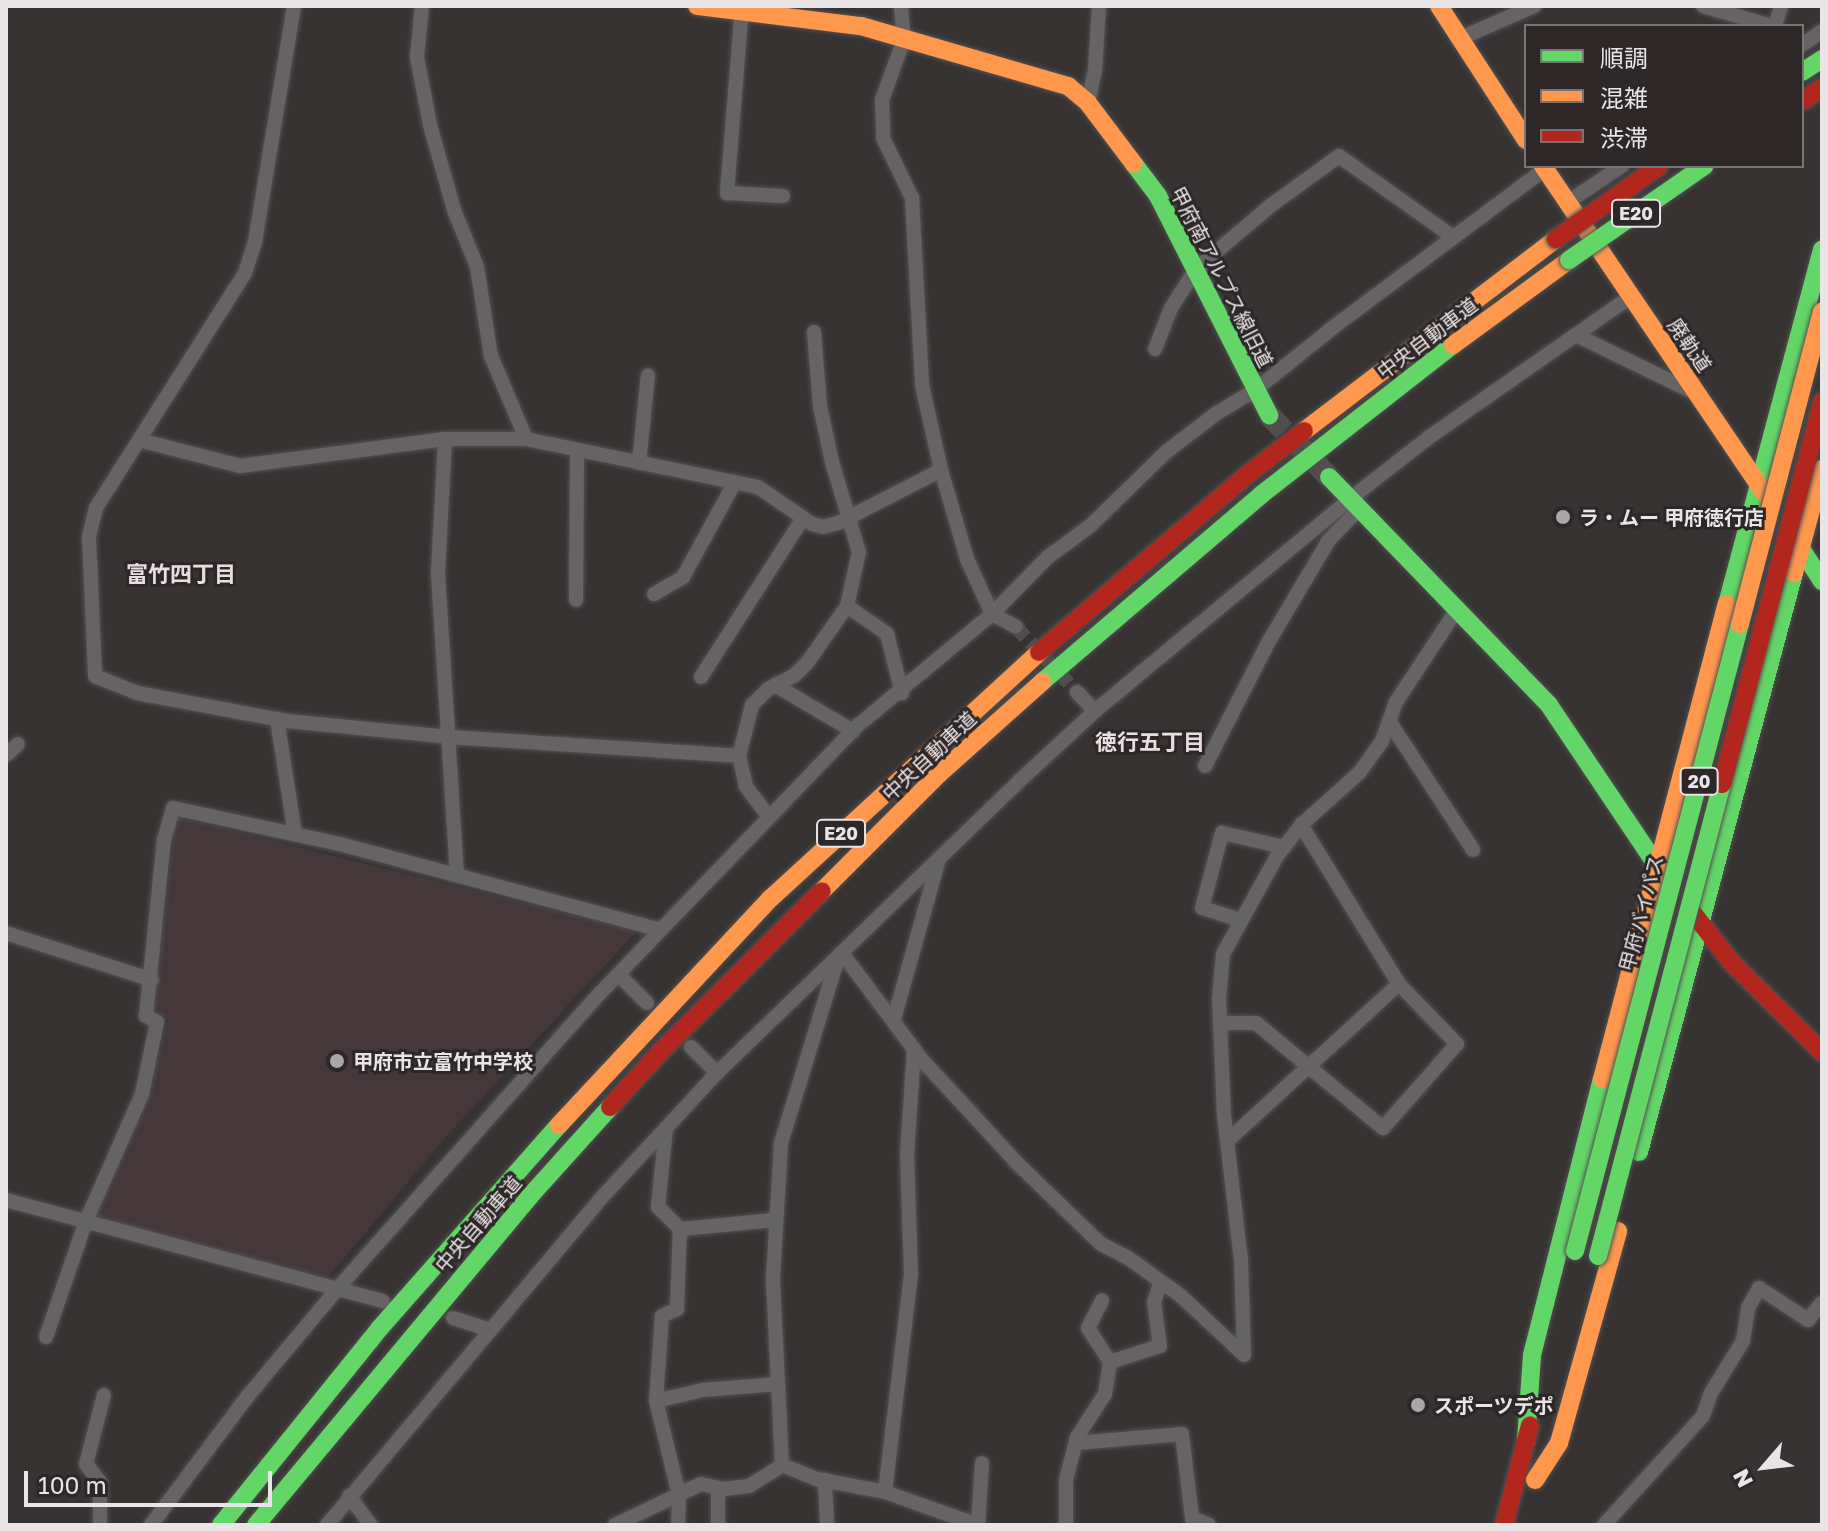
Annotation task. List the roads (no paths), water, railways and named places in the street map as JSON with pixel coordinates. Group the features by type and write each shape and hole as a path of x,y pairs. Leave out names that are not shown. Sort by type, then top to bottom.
{"main road":[{"name":"甲府南アルプス線旧道","path":"697,6 742,8 861,26 1068,86 1088,103 1158,196 1254,391 1269,415"},
{"path":"1439,6 1524,137"},
{"path":"1804,71 1822,59"},
{"path":"1804,100 1822,88"},
{"name":"廃軌道","path":"1544,168 1822,581"},
{"name":"中央自動車道","path":"221,1525 379,1329 513,1175 771,898 1080,615 1247,475 1556,239 1656,168"},
{"name":"中央自動車道","path":"256,1525 491,1242 660,1052 940,773 1097,633 1262,494 1569,260 1701,168"},
{"path":"1526,1441 1532,1355 1657,865 1822,249"},
{"name":"甲府バイパス","path":"1504,1525 1822,312"},
{"name":"20","path":"1523,1525 1598,1256 1822,402"},
{"path":"1535,1480 1559,1443 1804,553 1822,469"},
{"path":"1329,477 1549,705 1657,865 1732,963 1822,1052"}],"street":[{"path":"294,6 255,242 245,273 96,508 89,537 95,676 137,693 277,719 449,737 739,756"},
{"path":"422,6 417,57 430,125 454,210 477,267 491,356 526,439"},
{"path":"901,6 904,39 882,100 883,138 912,198 922,385 941,470 967,559 992,614 1016,627"},
{"path":"1088,103 1095,71 1099,6"},
{"path":"1461,38 1534,6"},
{"path":"1703,6 1766,24"},
{"path":"742,8 727,193 783,196"},
{"path":"1155,349 1171,308 1196,269 1270,206 1339,156 1453,237"},
{"path":"151,1525 247,1397 338,1288 618,974 853,731 902,693 992,614 1048,557 1090,526 1166,452 1217,413 1254,391 1544,168"},
{"path":"1568,202 1619,168"},
{"path":"327,1525 604,1195 717,1073 1095,711 1355,504 1428,438 1630,297"},
{"path":"769,817 746,786 739,756 752,705 775,685 794,676 807,663 847,606 859,552 820,406 814,332"},
{"path":"1576,335 1697,394"},
{"path":"639,463 648,375"},
{"path":"139,440 240,466 445,439 526,439 758,487 803,518 823,527 848,518 941,470"},
{"path":"445,439 438,574 457,875"},
{"path":"576,600 577,450"},
{"path":"654,594 683,577 735,482"},
{"path":"1205,766 1269,641 1322,552 1355,504"},
{"path":"1804,553 1822,510"},
{"path":"701,677 803,518"},
{"path":"847,606 887,634 902,693"},
{"path":"840,955 894,1019 914,1049 1016,1162 1101,1244 1127,1257 1161,1282 1244,1355 1241,1260 1227,1141 1220,1023 1223,954 1284,847 1301,825 1359,773 1382,741 1396,702 1458,608"},
{"path":"775,685 853,731"},
{"path":"1077,692 1095,711"},
{"path":"277,719 295,834"},
{"path":"1389,721 1473,850"},
{"path":"6,755 18,744"},
{"path":"46,1337 86,1221 142,1094 157,1022 146,1016 164,840 173,808 295,834 661,930"},
{"path":"1220,1023 1256,1023 1383,1128 1457,1044 1399,984 1301,825"},
{"path":"1240,920 1202,908 1222,833 1284,847"},
{"path":"894,1019 938,862"},
{"path":"6,933 152,980"},
{"path":"782,1465 773,1278 781,1143 840,955"},
{"path":"618,974 647,1003"},
{"path":"1227,1141 1399,984"},
{"path":"691,1047 717,1073"},
{"path":"885,1492 911,1274 907,1155 914,1049"},
{"path":"666,1128 658,1207 680,1229 677,1309 662,1316 656,1401 679,1495 678,1525"},
{"path":"6,1200 383,1301"},
{"path":"680,1229 776,1220"},
{"path":"1110,1362 1160,1346 1154,1302 1161,1282"},
{"path":"1604,1525 1703,1416 1711,1393 1743,1341 1748,1308 1759,1288 1808,1320 1822,1303"},
{"path":"1066,1525 1066,1480 1076,1443 1105,1394 1110,1362 1088,1328 1102,1300"},
{"path":"453,1318 490,1330"},
{"path":"656,1401 703,1390 778,1384"},
{"path":"100,1525 100,1482 86,1464 104,1395"},
{"path":"1076,1443 1182,1434 1192,1518 1209,1525"},
{"path":"782,1465 825,1480 885,1492 978,1525 982,1463"},
{"path":"615,1525 701,1484 718,1488 749,1486 782,1465"},
{"path":"825,1480 827,1525"},
{"path":"718,1488 718,1525"},
{"path":"349,1496 371,1525"}],"tunnel":[{"path":"1269,415 1329,477"},
{"path":"1016,627 1077,692"}],"place":[{"name":"ラ・ムー 甲府徳行店","path":"1563,517"},
{"name":"甲府市立富竹中学校","path":"337,1061"},
{"name":"スポーツデポ","path":"1418,1405"}],"district":[{"name":"富竹四丁目","path":"181,574"},
{"name":"徳行五丁目","path":"1150,742"}]}
